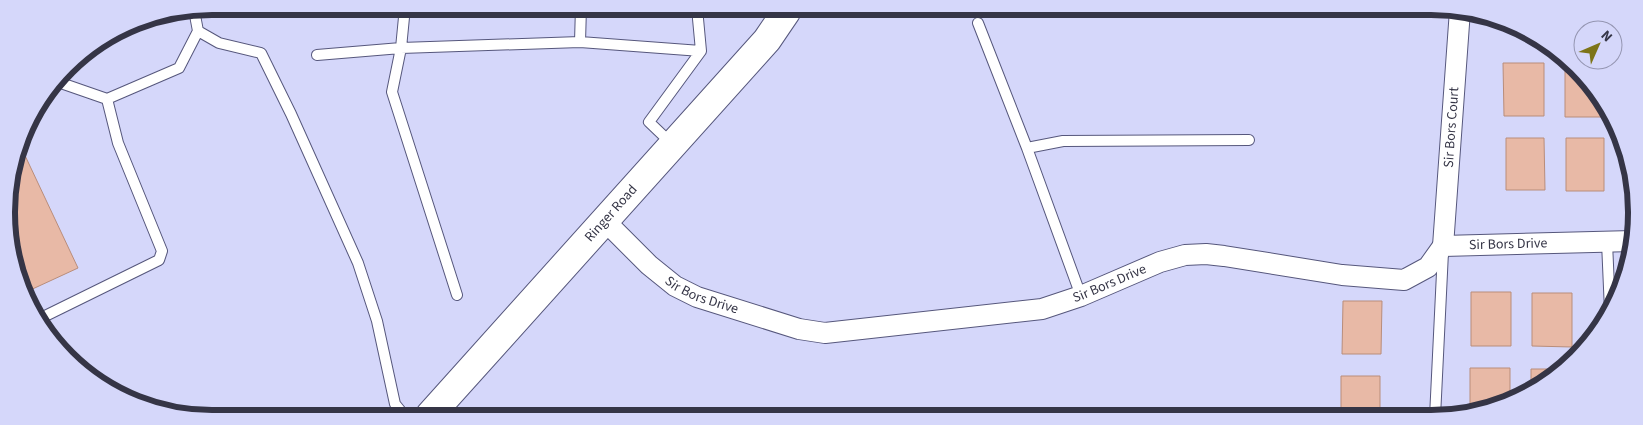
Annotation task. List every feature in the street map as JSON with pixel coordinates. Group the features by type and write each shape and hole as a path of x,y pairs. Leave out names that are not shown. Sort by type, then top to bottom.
{"street":[{"name":"Ringer Road","path":"435,410 767,40 784,15"},
{"name":"Sir Bors Court","path":"1443,246 1459,18"},
{"name":"Sir Bors Drive","path":"605,221 649,265 675,286 696,297 790,326 825,333 1042,309 1081,296 1160,262 1185,255 1206,254 1342,274 1404,280 1428,267 1443,246 1625,241"}],"lane":[{"path":"405,15 401,48 392,92 457,295"},
{"path":"580,42 581,15"},
{"path":"673,144 649,122 701,51 698,15"},
{"path":"63,84 107,99 179,68 198,31 195,16"},
{"path":"978,23 1027,148 1081,296"},
{"path":"198,31 219,43 260,53 291,114 358,263 377,320 395,404 400,410"},
{"path":"316,55 401,48 580,42 701,51"},
{"path":"44,316 159,260 162,251 118,143 107,99"},
{"path":"1027,148 1063,141 1249,140"},
{"path":"1607,242 1609,297"},
{"path":"1435,410 1443,246"}],"building":[{"path":"1503,63 1544,63 1544,116 1504,116"},
{"path":"1565,68 1587,92 1604,117 1565,117"},
{"path":"1506,138 1544,138 1545,190 1506,190"},
{"path":"1566,138 1604,138 1604,191 1566,191"},
{"path":"24,153 78,268 31,290 22,264 15,225 15,200"},
{"path":"1471,292 1511,292 1511,346 1471,346"},
{"path":"1532,293 1572,293 1572,347 1532,346"},
{"path":"1343,301 1382,301 1381,354 1342,354"},
{"path":"1470,368 1510,368 1510,393 1494,400 1470,406"},
{"path":"1531,369 1551,369 1540,377 1531,383"},
{"path":"1341,376 1380,376 1380,410 1341,410"}]}
